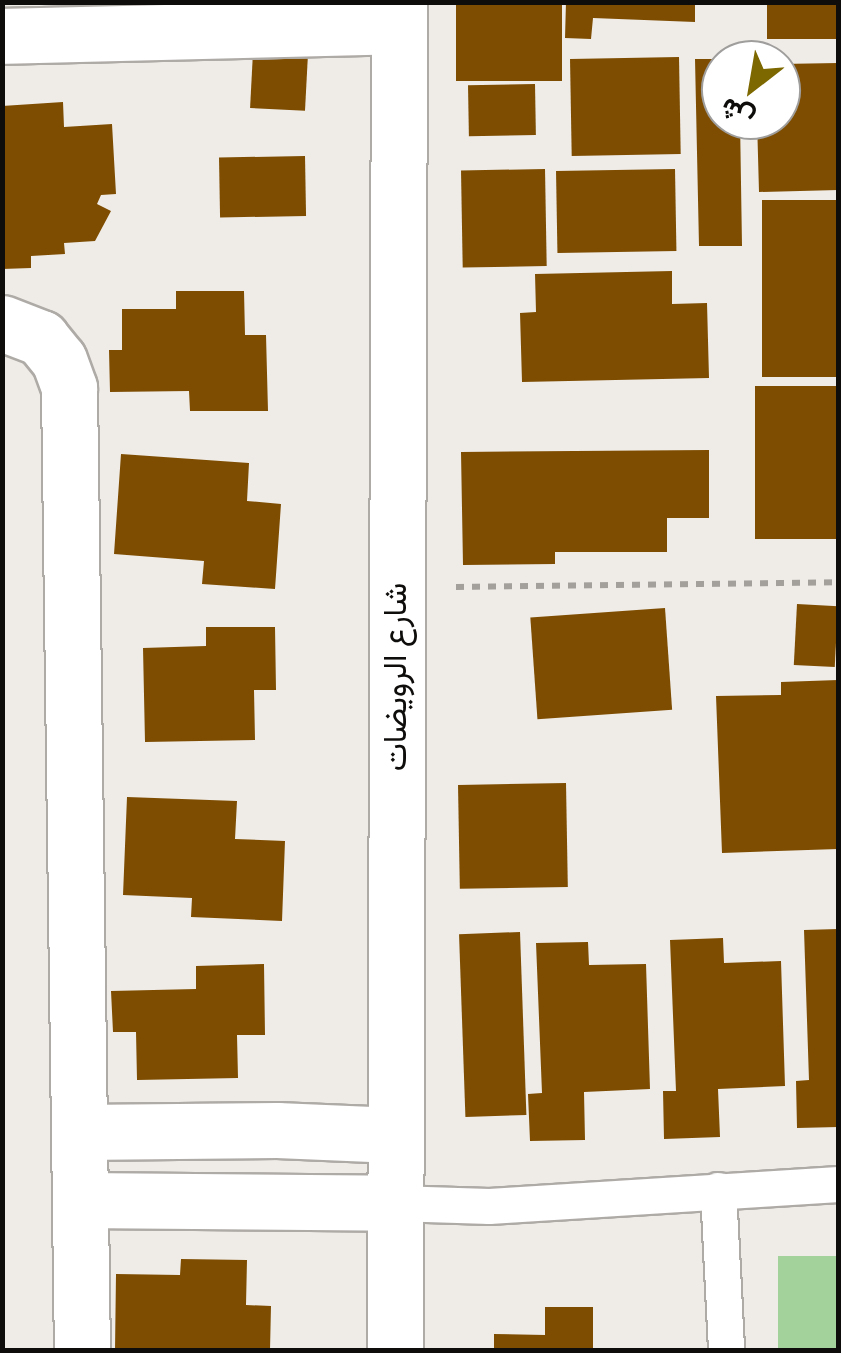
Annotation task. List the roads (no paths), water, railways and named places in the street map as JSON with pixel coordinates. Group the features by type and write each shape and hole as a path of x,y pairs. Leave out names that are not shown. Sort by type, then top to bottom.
{"street":[{"path":"2,36 399,14"},
{"name":"شارع الرويضات","path":"395,1350 394,588 399,14"},
{"path":"2,322 40,338 59,360 69,388 82,1350"},
{"path":"79,1132 277,1130 395,1135"},
{"path":"80,1200 394,1203"}],"lane":[{"path":"394,1203 488,1206 838,1184"},
{"path":"718,1190 726,1350"}]}
